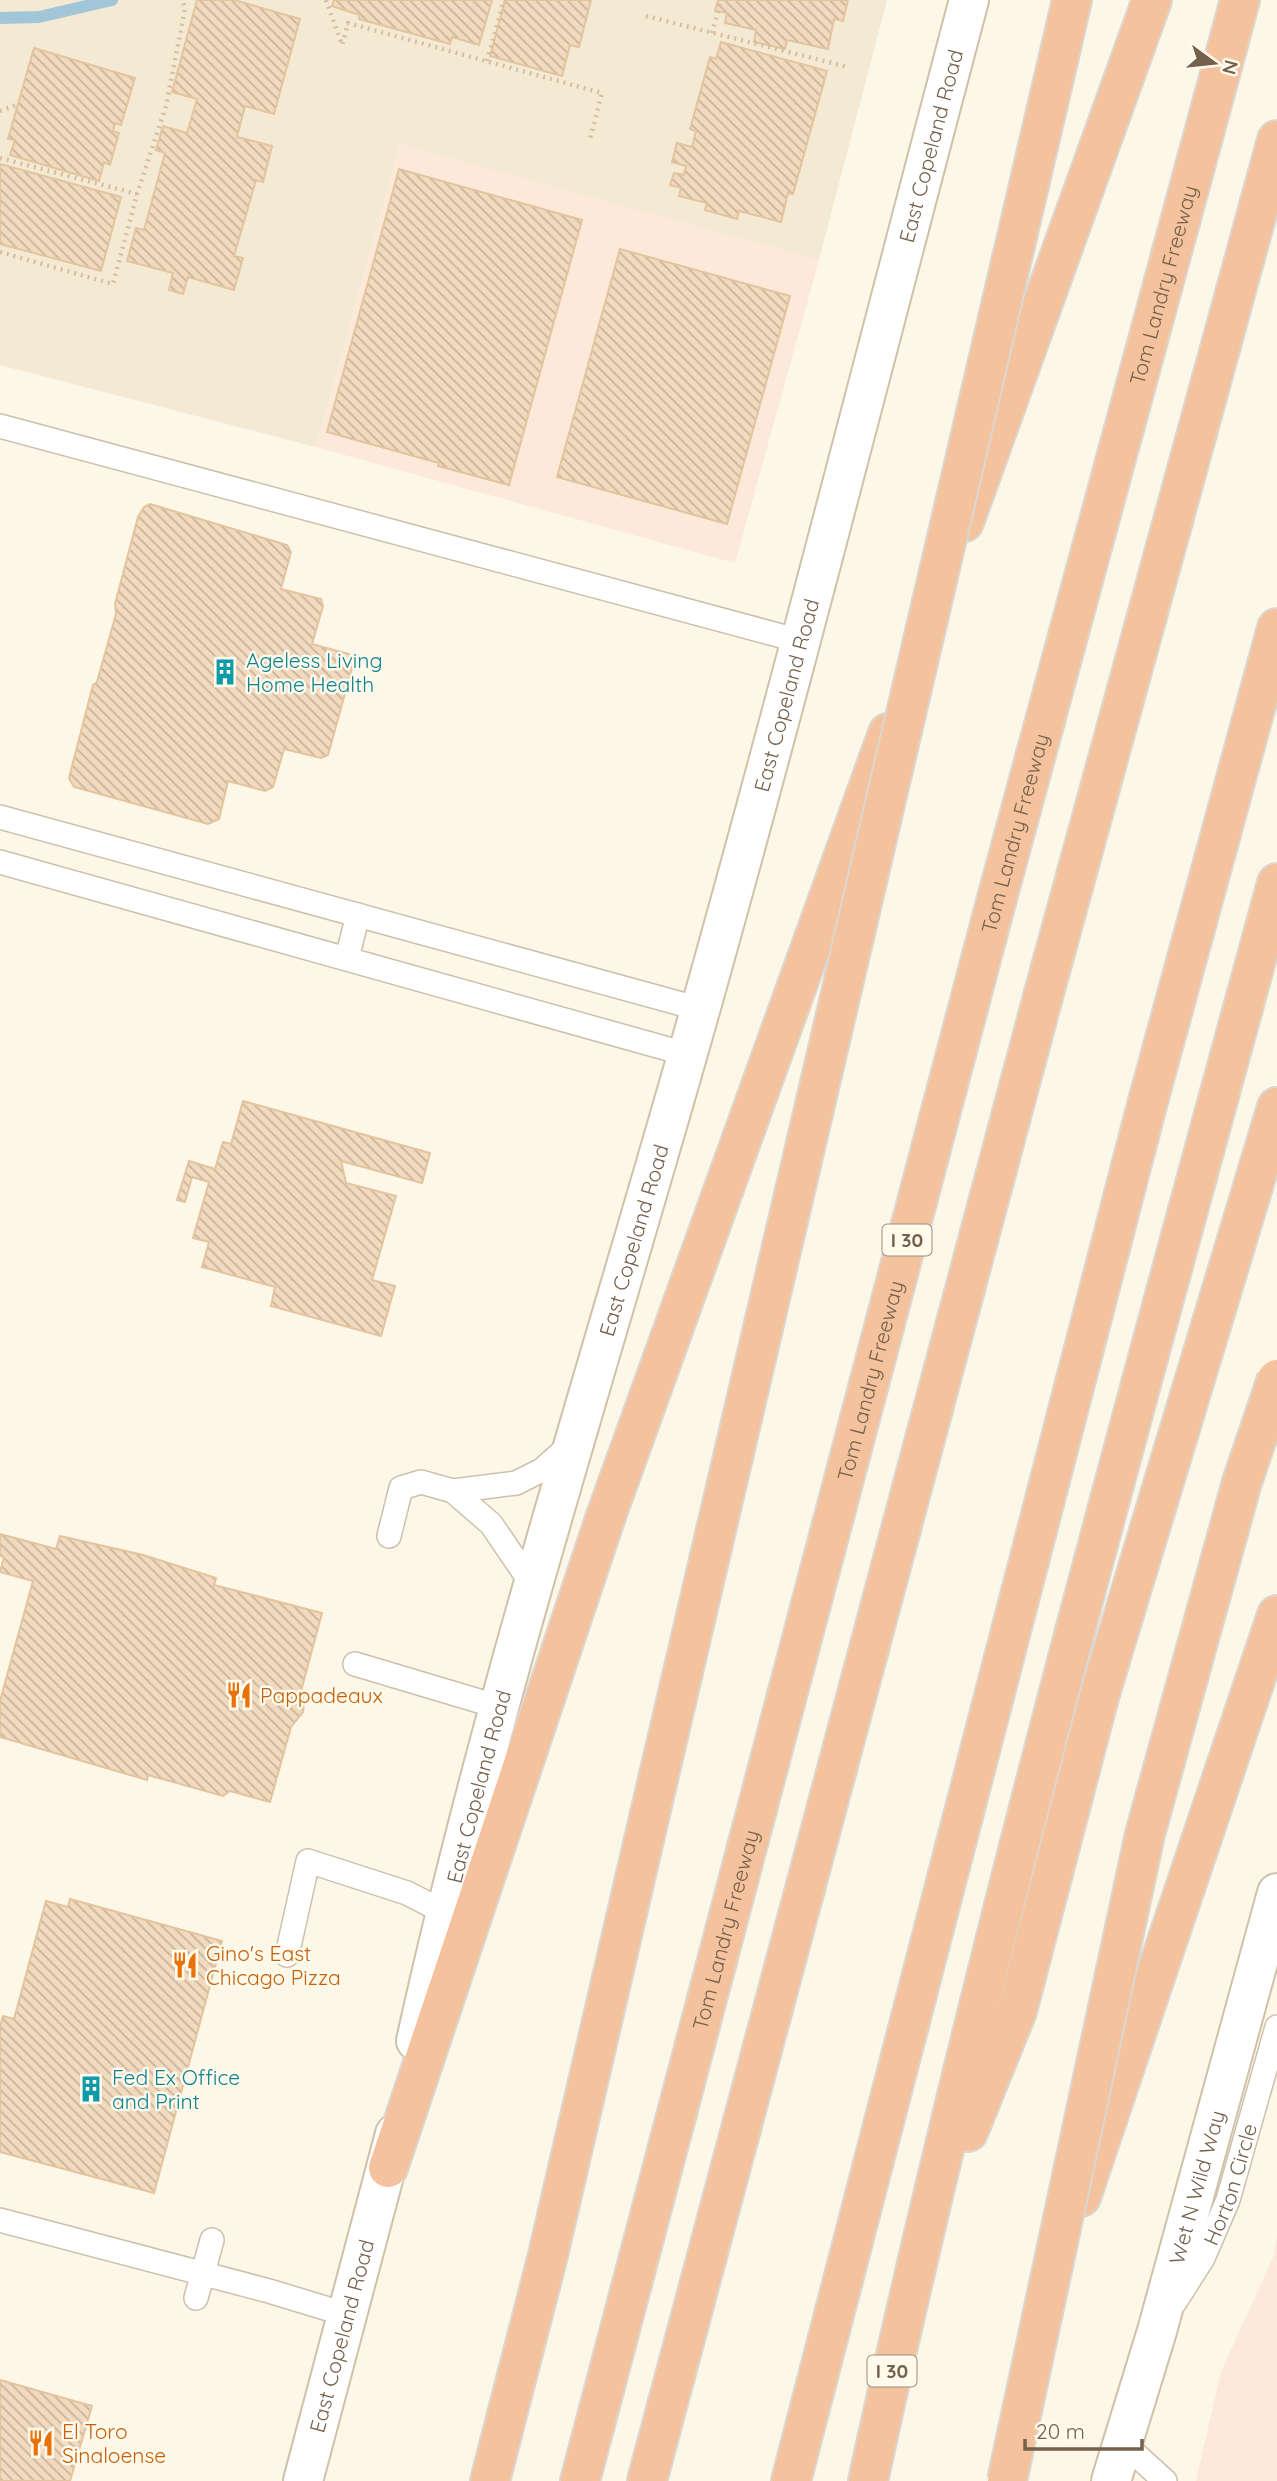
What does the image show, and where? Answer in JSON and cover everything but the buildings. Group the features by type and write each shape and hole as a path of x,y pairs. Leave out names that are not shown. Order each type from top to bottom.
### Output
{"highway":[{"path":"491,2481 548,2255 1072,0"},
{"path":"388,2168 606,1516 1152,0"},
{"name":"Tom Landry Freeway","path":"580,2481 996,902 1240,0"},
{"path":"647,2481 1037,1020 1277,140"},
{"path":"791,2481 1147,1105 1277,628"},
{"name":"I 30","path":"868,2481 916,2260 1060,1682 1277,883"},
{"path":"916,2260 1017,2011 1099,1697 1277,1107"},
{"path":"1007,2481 1145,1834 1242,1482 1277,1379"},
{"path":"987,2481 1277,1615"}],"main road":[{"name":"East Copeland Road","path":"303,2481 388,2168 444,1912 499,1707 700,1009 969,0"},
{"name":"Wet N Wild Way","path":"1111,2481 1157,2331 1277,1893"}],"lane":[{"path":"0,426 800,641"},
{"path":"0,817 700,1009"},
{"path":"0,862 686,1054"},
{"path":"347,958 358,915"},
{"path":"389,1536 401,1488 421,1482 453,1491 516,1483 542,1470 576,1440"},
{"path":"453,1491 491,1524 534,1587"},
{"path":"355,1664 499,1707"},
{"path":"287,1955 308,1861 407,1893 444,1912"},
{"name":"Horton Circle","path":"1157,2331 1203,2258 1228,2200 1277,2027"},
{"path":"0,2220 348,2315"},
{"path":"196,2298 212,2240"},
{"path":"1123,2443 1165,2481"}],"path":[{"path":"0,252 113,284 137,194 166,106 185,9 183,0"},
{"path":"326,0 342,45 348,23 601,93 590,139"},
{"path":"487,61 504,0"},
{"path":"712,33 721,0"},
{"path":"646,16 848,67"},
{"path":"0,111 16,105"},
{"path":"0,158 137,194"}],"shaded area":[{"path":"0,0 887,0 819,260 400,145 316,447 0,365"},
{"path":"400,144 819,260 735,563 316,447"},
{"path":"1277,2237 1277,2481 1196,2481 1221,2372 1273,2258"}],"waterway":[{"path":"0,18 39,17 112,0"}],"place":[{"name":"Ageless Living Home Health","path":"225,672"},
{"name":"Pappadeaux","path":"239,1695"},
{"name":"Gino's East Chicago Pizza","path":"185,1965"},
{"name":"Fed Ex Office and Print","path":"91,2089"},
{"name":"El Toro Sinaloense","path":"41,2443"}]}
